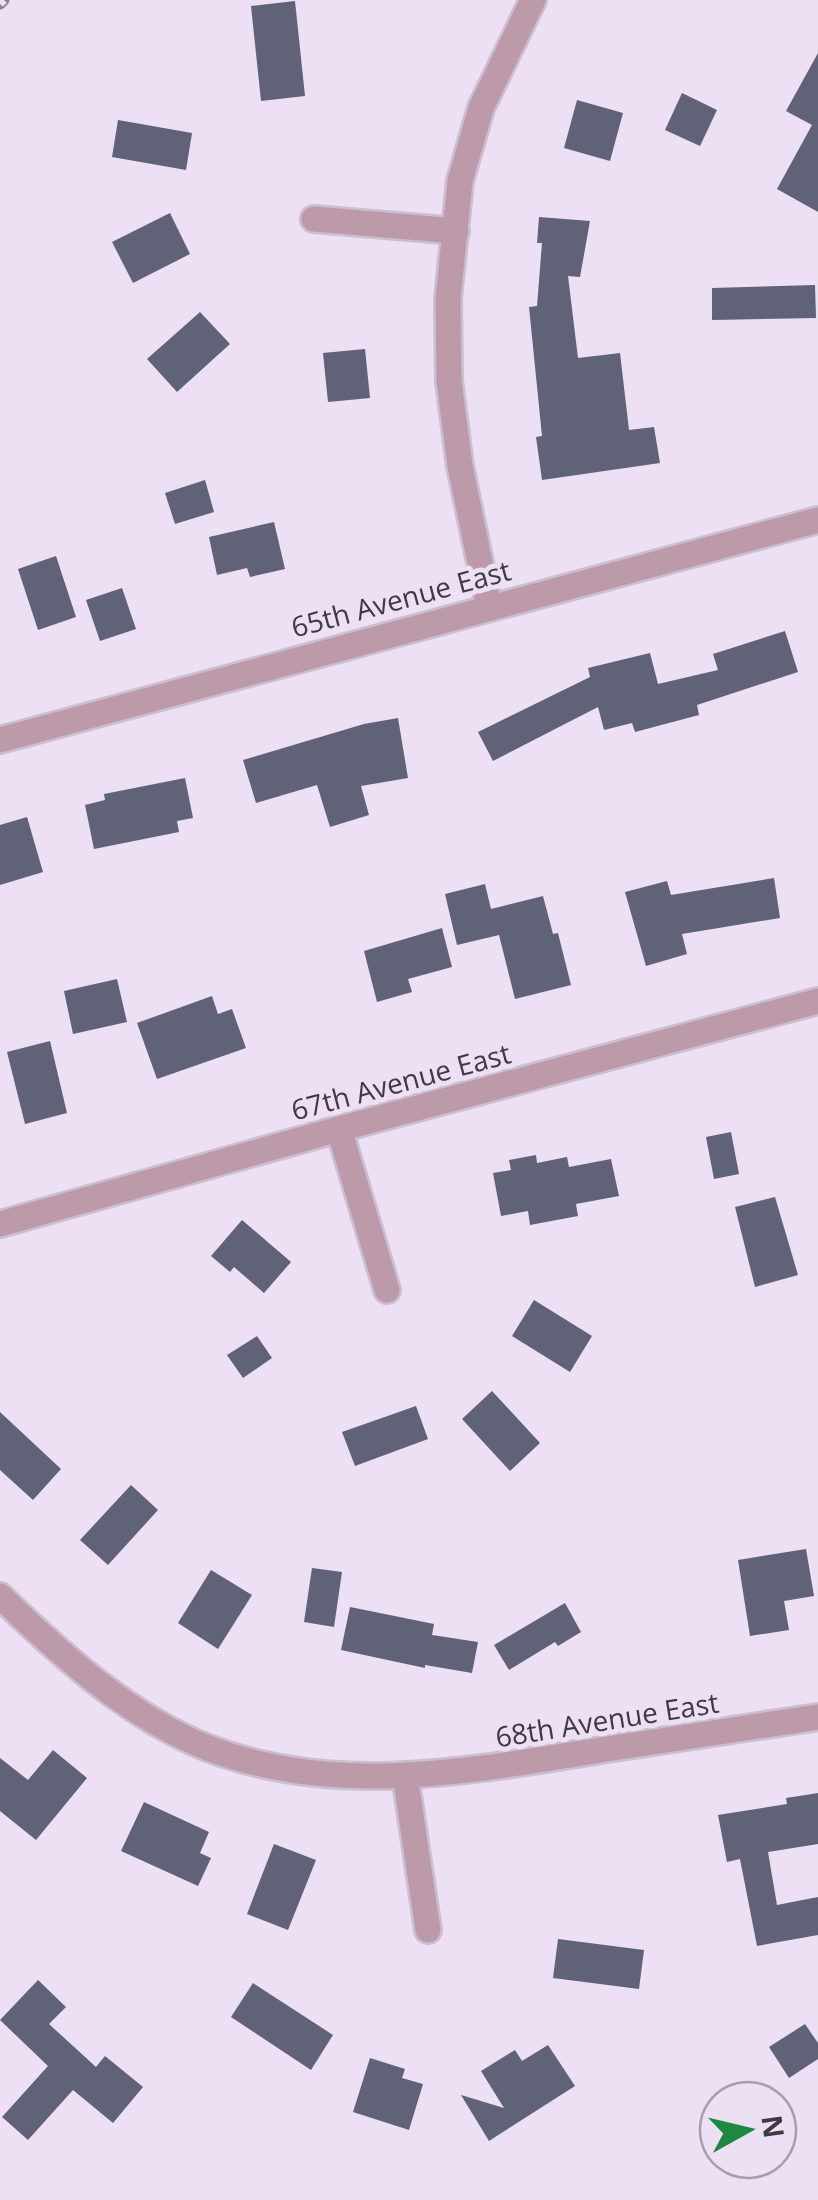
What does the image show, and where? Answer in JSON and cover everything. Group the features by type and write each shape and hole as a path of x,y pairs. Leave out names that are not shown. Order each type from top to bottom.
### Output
{"street":[{"path":"489,606 460,466 449,381 448,299 460,181 481,108 533,0"},
{"path":"314,219 456,231"},
{"name":"65th Avenue East","path":"0,740 818,520"},
{"name":"67th Avenue East","path":"0,1224 818,1002"},
{"path":"339,1129 388,1290"},
{"name":"68th Avenue East","path":"0,1596 46,1640 125,1701 174,1732 210,1748 309,1773 466,1772 818,1717"},
{"path":"405,1775 428,1930"}],"building":[{"path":"295,1 305,96 261,101 251,6"},
{"path":"818,53 818,212 777,189 812,125 786,111"},
{"path":"682,93 717,110 700,146 665,130"},
{"path":"577,100 623,113 610,161 564,148"},
{"path":"118,120 192,133 186,170 112,157"},
{"path":"170,213 190,254 133,283 112,242"},
{"path":"539,217 590,221 580,277 568,276 578,358 620,353 629,430 654,427 660,463 542,480 536,437 542,436 529,307 537,306 542,243 537,243"},
{"path":"815,285 816,318 712,320 712,288"},
{"path":"200,312 230,344 177,392 147,359"},
{"path":"365,349 370,398 328,402 323,353"},
{"path":"205,480 214,512 175,524 165,493"},
{"path":"274,522 285,569 250,577 247,568 217,575 209,537"},
{"path":"56,556 76,617 38,630 18,569"},
{"path":"122,588 136,629 100,641 86,600"},
{"path":"785,631 798,672 697,705 699,715 635,732 632,723 604,730 598,707 493,761 478,732 590,677 588,668 650,653 658,684 718,670 713,654"},
{"path":"398,718 408,778 361,786 369,815 330,827 317,785 256,803 243,760 364,724"},
{"path":"185,778 193,818 177,821 179,832 94,849 85,805 105,800 104,794"},
{"path":"27,817 43,872 0,885 0,825"},
{"path":"774,878 780,918 682,934 687,954 646,966 625,892 667,881 671,895"},
{"path":"485,884 491,909 543,896 553,934 558,933 571,985 515,999 499,935 457,945 445,894"},
{"path":"442,928 452,967 408,979 412,992 377,1002 364,951"},
{"path":"117,979 127,1022 73,1034 64,991"},
{"path":"212,996 218,1014 232,1009 246,1048 157,1079 137,1023"},
{"path":"50,1041 67,1113 25,1124 7,1052"},
{"path":"731,1132 739,1174 714,1179 706,1137"},
{"path":"536,1155 537,1163 567,1157 569,1167 611,1159 619,1196 576,1204 578,1216 530,1225 528,1211 501,1216 493,1173 511,1170 509,1160"},
{"path":"775,1197 798,1275 755,1287 735,1207"},
{"path":"242,1220 291,1262 264,1293 234,1267 230,1272 211,1256"},
{"path":"534,1300 592,1336 570,1372 512,1336"},
{"path":"257,1336 272,1358 243,1378 227,1355"},
{"path":"492,1391 540,1443 510,1471 462,1419"},
{"path":"416,1406 428,1439 355,1466 342,1432"},
{"path":"0,1412 61,1469 33,1500 0,1470"},
{"path":"131,1485 158,1510 108,1565 80,1540"},
{"path":"806,1549 814,1596 784,1601 789,1630 750,1636 738,1560"},
{"path":"312,1568 342,1572 334,1627 304,1622"},
{"path":"211,1570 252,1595 218,1649 178,1623"},
{"path":"565,1603 581,1632 558,1646 555,1642 509,1670 494,1645"},
{"path":"350,1607 434,1624 432,1635 478,1642 472,1673 425,1668 341,1650"},
{"path":"53,1750 87,1778 36,1840 0,1811 0,1758 28,1780"},
{"path":"818,1793 818,1844 768,1852 777,1905 818,1897 818,1935 757,1946 740,1859 727,1862 718,1815 787,1804 786,1798"},
{"path":"144,1802 209,1832 200,1853 211,1858 198,1886 121,1851"},
{"path":"274,1844 316,1860 288,1930 247,1914"},
{"path":"558,1939 644,1950 639,1989 553,1978"},
{"path":"38,1980 66,2007 49,2024 96,2067 105,2056 143,2087 113,2123 73,2090 28,2140 2,2117 48,2066 0,2020"},
{"path":"253,1983 333,2035 311,2070 231,2017"},
{"path":"805,2024 818,2043 818,2059 789,2078 769,2047"},
{"path":"548,2045 575,2086 489,2141 461,2095 504,2108 481,2071 515,2050 522,2061"},
{"path":"370,2058 405,2069 402,2078 423,2084 409,2130 353,2112"}],"railway":[{"path":"0,4 4,0"}]}
